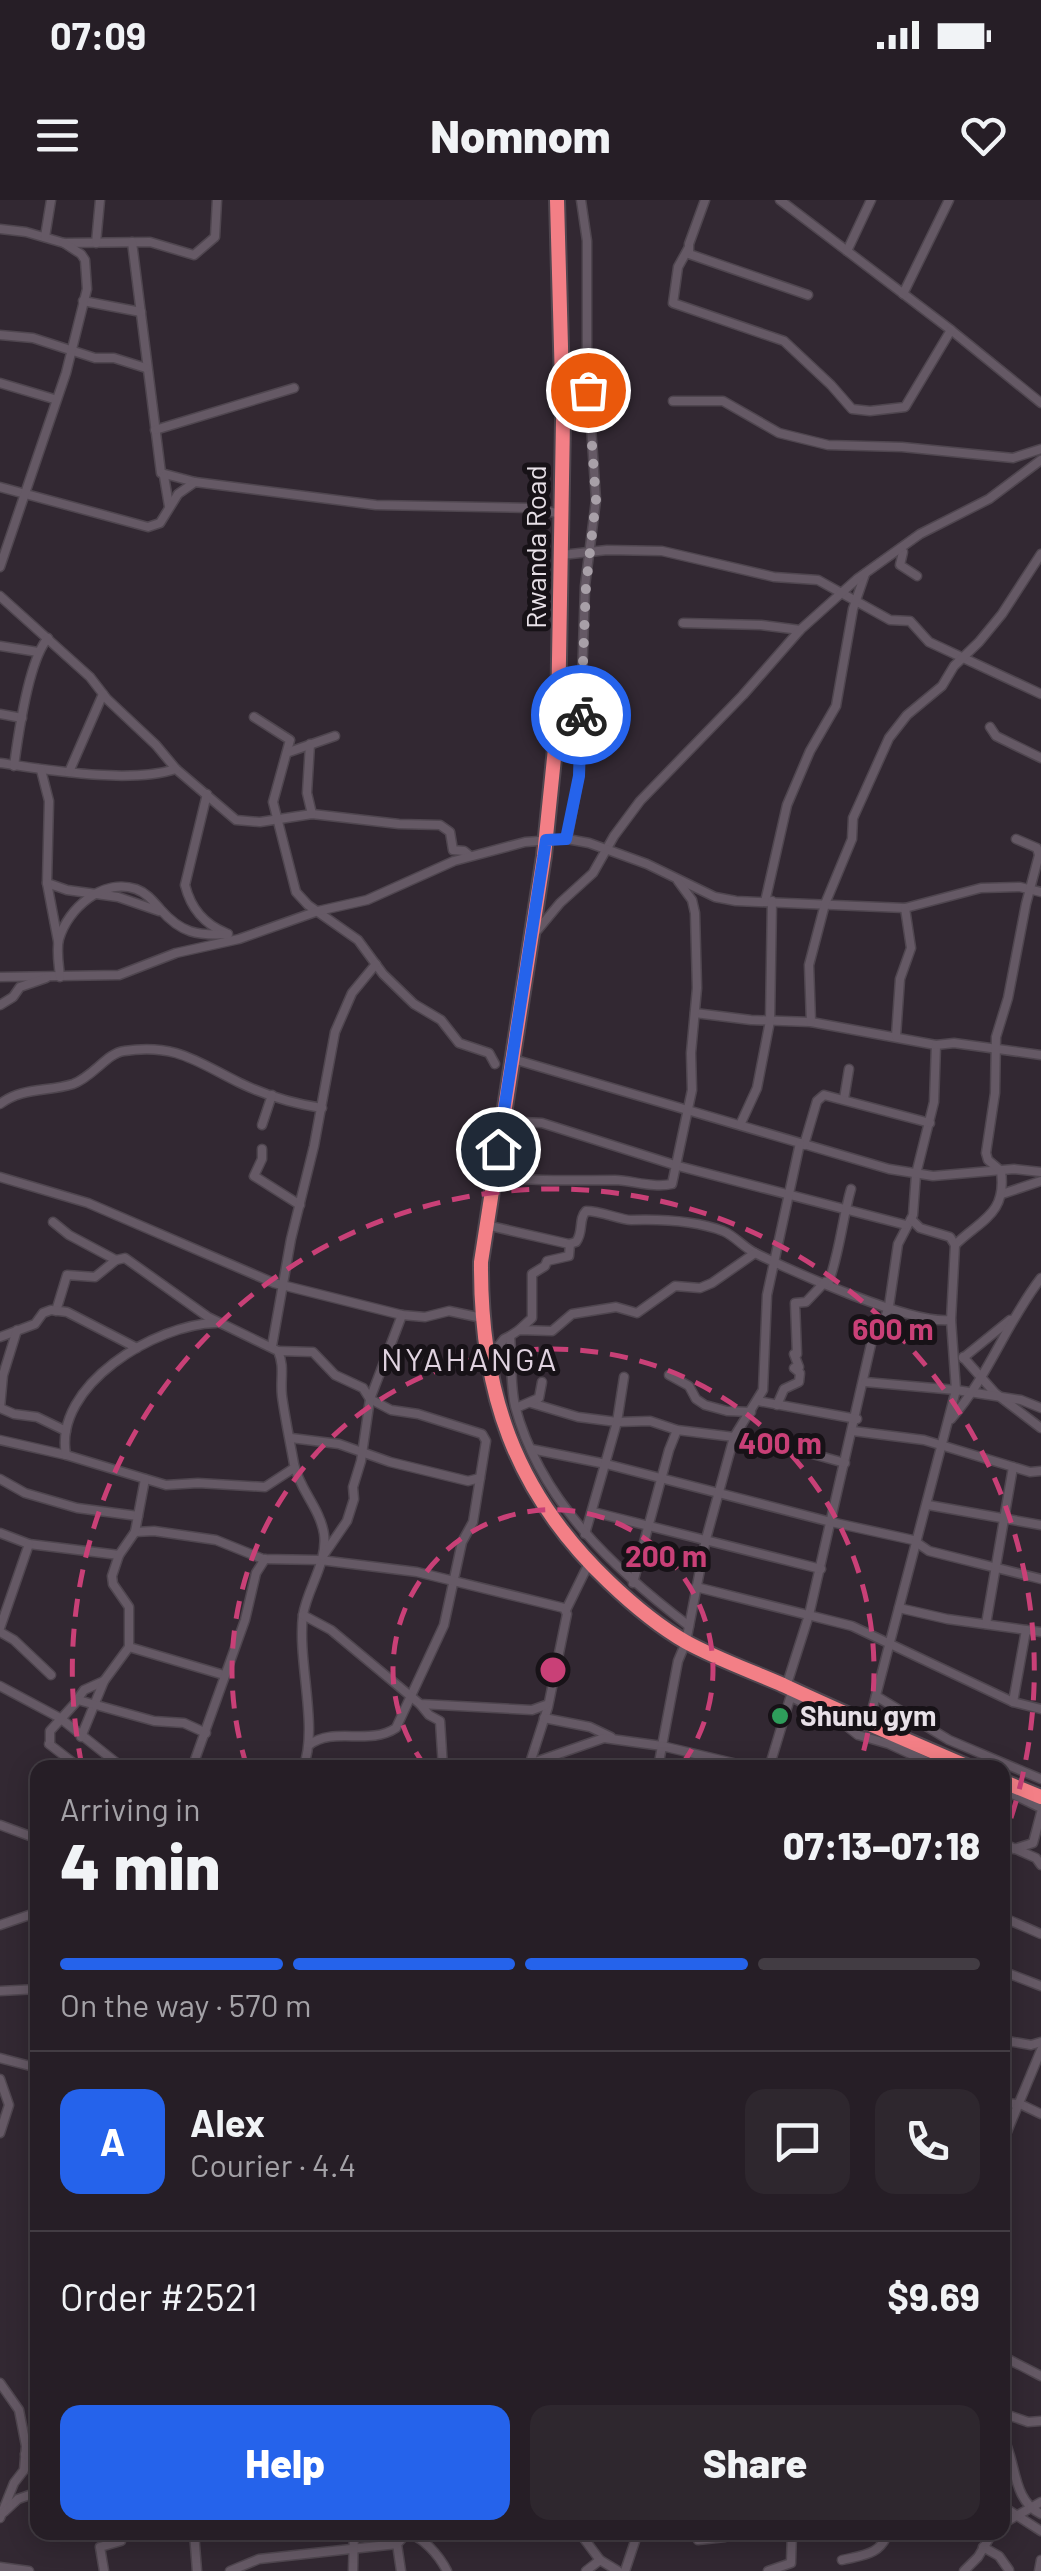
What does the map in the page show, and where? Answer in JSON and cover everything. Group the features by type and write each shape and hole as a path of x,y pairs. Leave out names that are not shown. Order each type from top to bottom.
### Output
{"highway":[{"name":"Rwanda Road","path":"557,200 562,420 558,719 546,840 481,1262 487,1361 504,1427 524,1476 564,1534 628,1600 790,1691 929,1760"},
{"path":"1010,1784 1041,1797"}],"street":[{"path":"46,237 50,200"},
{"path":"96,243 100,200"},
{"path":"64,243 150,242 191,255 215,237 217,200"},
{"path":"566,839 581,752 586,586 596,500 587,367 587,241 581,200"},
{"path":"705,200 678,268 672,303 784,341 852,409 905,408 951,330"},
{"path":"780,200 1041,403"},
{"path":"847,250 870,200"},
{"path":"903,294 949,200"},
{"path":"0,230 46,237 81,254"},
{"path":"132,242 146,368 169,508"},
{"path":"0,567 66,373 88,274 81,254 82,243"},
{"path":"688,249 692,256 808,295"},
{"path":"83,301 141,312"},
{"path":"0,335 32,338 146,368"},
{"path":"0,383 54,399"},
{"path":"155,430 294,388"},
{"path":"673,401 723,401 779,433 828,445 902,447 1013,458 1041,449"},
{"path":"562,420 592,422"},
{"path":"532,936 593,873 612,840 663,775 800,630 840,593 920,534 989,499 1041,460"},
{"path":"164,476 376,506 531,508 562,514"},
{"path":"0,488 148,527 160,523 184,488 195,482"},
{"path":"905,548 900,565 917,576"},
{"path":"562,555 662,551 774,577 818,580 890,620 910,622 929,642 1041,694"},
{"path":"811,1022 809,965 826,904 852,839 853,818 889,738 908,715 942,686 1002,614 1041,554"},
{"path":"740,1125 757,1088 770,1022 768,902 787,805 810,750 836,706 856,601 866,573"},
{"path":"0,596 90,677 176,769 240,822 312,814 440,825 450,832 453,850 470,856"},
{"path":"682,623 800,630"},
{"path":"14,766 38,652 48,638"},
{"path":"0,646 38,652"},
{"path":"69,772 103,694"},
{"path":"0,714 22,718"},
{"path":"254,717 289,736 289,752 274,798 296,892 358,940 414,1004 447,1026 459,1043 486,1051 495,1064"},
{"path":"990,727 996,736 1041,758"},
{"path":"289,752 336,736"},
{"path":"310,744 307,792 312,814"},
{"path":"0,763 69,772 155,774 176,769"},
{"path":"42,770 49,801 47,882 60,977"},
{"path":"207,794 186,891 204,922 239,939"},
{"path":"0,977 119,974 181,952 239,939 318,911 366,900 470,856 546,840 566,839 632,858 715,898 905,908 981,888 1041,892"},
{"path":"954,1245 986,1222 1002,1194 1001,1171 986,1154 995,1094 996,1049 1039,850 1016,839"},
{"path":"612,840 632,858"},
{"path":"494,1176 519,1181 560,1178 586,1183 615,1180 672,1184 692,1090 696,1013 695,913 692,900 674,877"},
{"path":"47,882 67,890 98,893 134,888 148,895 176,926 190,933 228,934"},
{"path":"58,941 77,906 98,893"},
{"path":"537,902 560,904"},
{"path":"896,1036 900,979 911,948 905,908"},
{"path":"306,1760 309,1745 303,1615 324,1541 320,1518 294,1468 282,1397 284,1365 275,1348 283,1285 339,1020 352,993 376,964"},
{"path":"0,1005 20,987 47,978"},
{"path":"696,1013 770,1022 811,1022 874,1036 1041,1056"},
{"path":"772,1760 854,1432 872,1340 883,1324 892,1264 908,1222 930,1123 936,1045"},
{"path":"0,1104 22,1092 78,1082 117,1053 162,1049 194,1057 242,1084 322,1108"},
{"path":"512,1059 862,1163 933,1176 1041,1172"},
{"path":"844,1099 848,1069"},
{"path":"262,1125 272,1095"},
{"path":"659,1760 678,1660 734,1437 763,1390 763,1322 773,1260 788,1194 818,1098 824,1095 844,1099 930,1123"},
{"path":"503,1121 542,1122 678,1166 908,1222 950,1237 954,1245 951,1320 959,1361 956,1390 876,1696 863,1726"},
{"path":"262,1150 254,1176 300,1205"},
{"path":"0,1177 88,1203 283,1285 402,1315 425,1317 448,1311 482,1318"},
{"path":"1002,1194 1041,1181"},
{"path":"777,1405 784,1388 798,1382 800,1373 794,1368 799,1367 794,1354 795,1302 806,1302 826,1283 840,1248 844,1208 852,1189"},
{"path":"486,1225 570,1244 578,1240 582,1216 590,1210 624,1220 654,1218 716,1229 755,1253 826,1283 923,1318 951,1320"},
{"path":"52,1222 116,1260"},
{"path":"487,1361 501,1342 532,1319 532,1274 546,1266 547,1261 569,1256 570,1244"},
{"path":"519,1330 552,1330 572,1314 616,1308 637,1313 675,1286 700,1288 712,1283 755,1253"},
{"path":"56,1310 67,1275 95,1277 116,1260 125,1258 180,1300 220,1323 275,1348 315,1353 335,1375 363,1388 370,1399 391,1410 422,1415 482,1434 486,1441 473,1522 462,1542 444,1624 396,1728 368,1738 322,1737 309,1745"},
{"path":"948,1422 983,1379 1013,1318 1041,1278"},
{"path":"0,1337 37,1323 46,1311 56,1310 68,1312 137,1348"},
{"path":"320,1560 345,1525 354,1499 353,1485 370,1399 402,1315"},
{"path":"959,1361 1013,1318"},
{"path":"66,1455 66,1430 79,1397 137,1348 170,1332 220,1323"},
{"path":"17,1330 3,1375 0,1408 37,1417 66,1430"},
{"path":"510,1336 516,1408 531,1449 559,1500 585,1534 687,1634"},
{"path":"959,1361 1041,1428"},
{"path":"668,1375 689,1386 696,1399 705,1404 726,1412 751,1412"},
{"path":"585,1534 617,1422 624,1377"},
{"path":"516,1408 541,1394 542,1382"},
{"path":"865,1382 956,1390 1026,1401 1041,1408"},
{"path":"758,1401 856,1419"},
{"path":"531,1403 570,1415 617,1422 650,1420 677,1430 734,1437"},
{"path":"633,1583 677,1430"},
{"path":"854,1432 924,1440 1034,1473 1041,1471"},
{"path":"291,1438 312,1438 416,1469 468,1480 480,1478"},
{"path":"0,1440 166,1485 265,1487 294,1468"},
{"path":"531,1449 913,1540 928,1551 1041,1579"},
{"path":"802,1451 845,1464"},
{"path":"986,1624 1013,1467"},
{"path":"81,1737 104,1681 129,1647 129,1607 113,1584 119,1555 134,1532 145,1479"},
{"path":"0,1480 25,1493 78,1508 138,1516"},
{"path":"928,1505 1041,1525"},
{"path":"592,1512 820,1568"},
{"path":"134,1532 154,1531 222,1541 265,1560 320,1560 417,1572 566,1610"},
{"path":"0,1533 29,1544 119,1555"},
{"path":"29,1544 0,1630 51,1675"},
{"path":"195,1760 246,1615 256,1573 265,1560"},
{"path":"531,1760 544,1718 566,1610 589,1563"},
{"path":"696,1588 852,1626 1014,1702 1041,1709"},
{"path":"900,1608 1041,1632"},
{"path":"303,1615 331,1630 411,1695 428,1715 440,1721 443,1760"},
{"path":"1014,1702 1026,1630"},
{"path":"129,1647 224,1675"},
{"path":"70,1760 48,1743 50,1731 84,1690 104,1681"},
{"path":"0,1686 60,1718 112,1760"},
{"path":"876,1696 949,1740 995,1760"},
{"path":"77,1700 154,1721 184,1723 206,1733"},
{"path":"420,1704 532,1710 546,1705"},
{"path":"544,1718 721,1760"},
{"path":"538,1760 612,1737"},
{"path":"1010,1767 1041,1780"},
{"path":"1010,1794 1041,1810 1033,1843 1014,1849"},
{"path":"0,1825 30,1836"},
{"path":"1010,1847 1036,1858 1041,1865"},
{"path":"0,1925 30,1915"},
{"path":"1010,1921 1041,1934"},
{"path":"1010,1974 1041,1986"},
{"path":"0,1991 30,1989"},
{"path":"1010,2041 1041,2042"},
{"path":"1010,2122 1041,2050"},
{"path":"0,2058 30,2066"},
{"path":"0,2080 9,2105 0,2132"},
{"path":"1010,2104 1020,2104 1041,2114"},
{"path":"1010,2360 1041,2376"},
{"path":"0,2383 20,2413 26,2454 24,2470 0,2517"},
{"path":"1010,2416 1028,2422 1041,2421"},
{"path":"26,2454 30,2447"},
{"path":"1010,2461 1018,2486 1041,2514"},
{"path":"0,2517 18,2499 30,2495"},
{"path":"1010,2520 1041,2502"},
{"path":"1010,2510 1041,2530"},
{"path":"104,2571 100,2547 121,2540"},
{"path":"195,2540 198,2571"},
{"path":"352,2571 353,2540"},
{"path":"230,2571 259,2559 397,2544 400,2540"},
{"path":"420,2540 446,2571"},
{"path":"585,2540 600,2560 621,2571 635,2540"},
{"path":"768,2571 791,2563 792,2540"},
{"path":"842,2560 876,2552 886,2540"},
{"path":"964,2571 987,2540"},
{"path":"397,2544 400,2571"},
{"path":"982,2548 999,2556 1011,2571"},
{"path":"586,2571 600,2560"},
{"path":"1039,2571 1041,2560"},
{"path":"0,2567 29,2571"},
{"path":"999,2571 1011,2571"}],"way so far":[{"path":"581,715 586,586 596,500 588,390"}],"place":[{"name":"Shunu gym","path":"780,1716"}],"district":[{"name":"NYAHANGA","path":"470,1360"}],"route":[{"path":"498,1149 546,840 566,839 579,776 581,715"}]}
